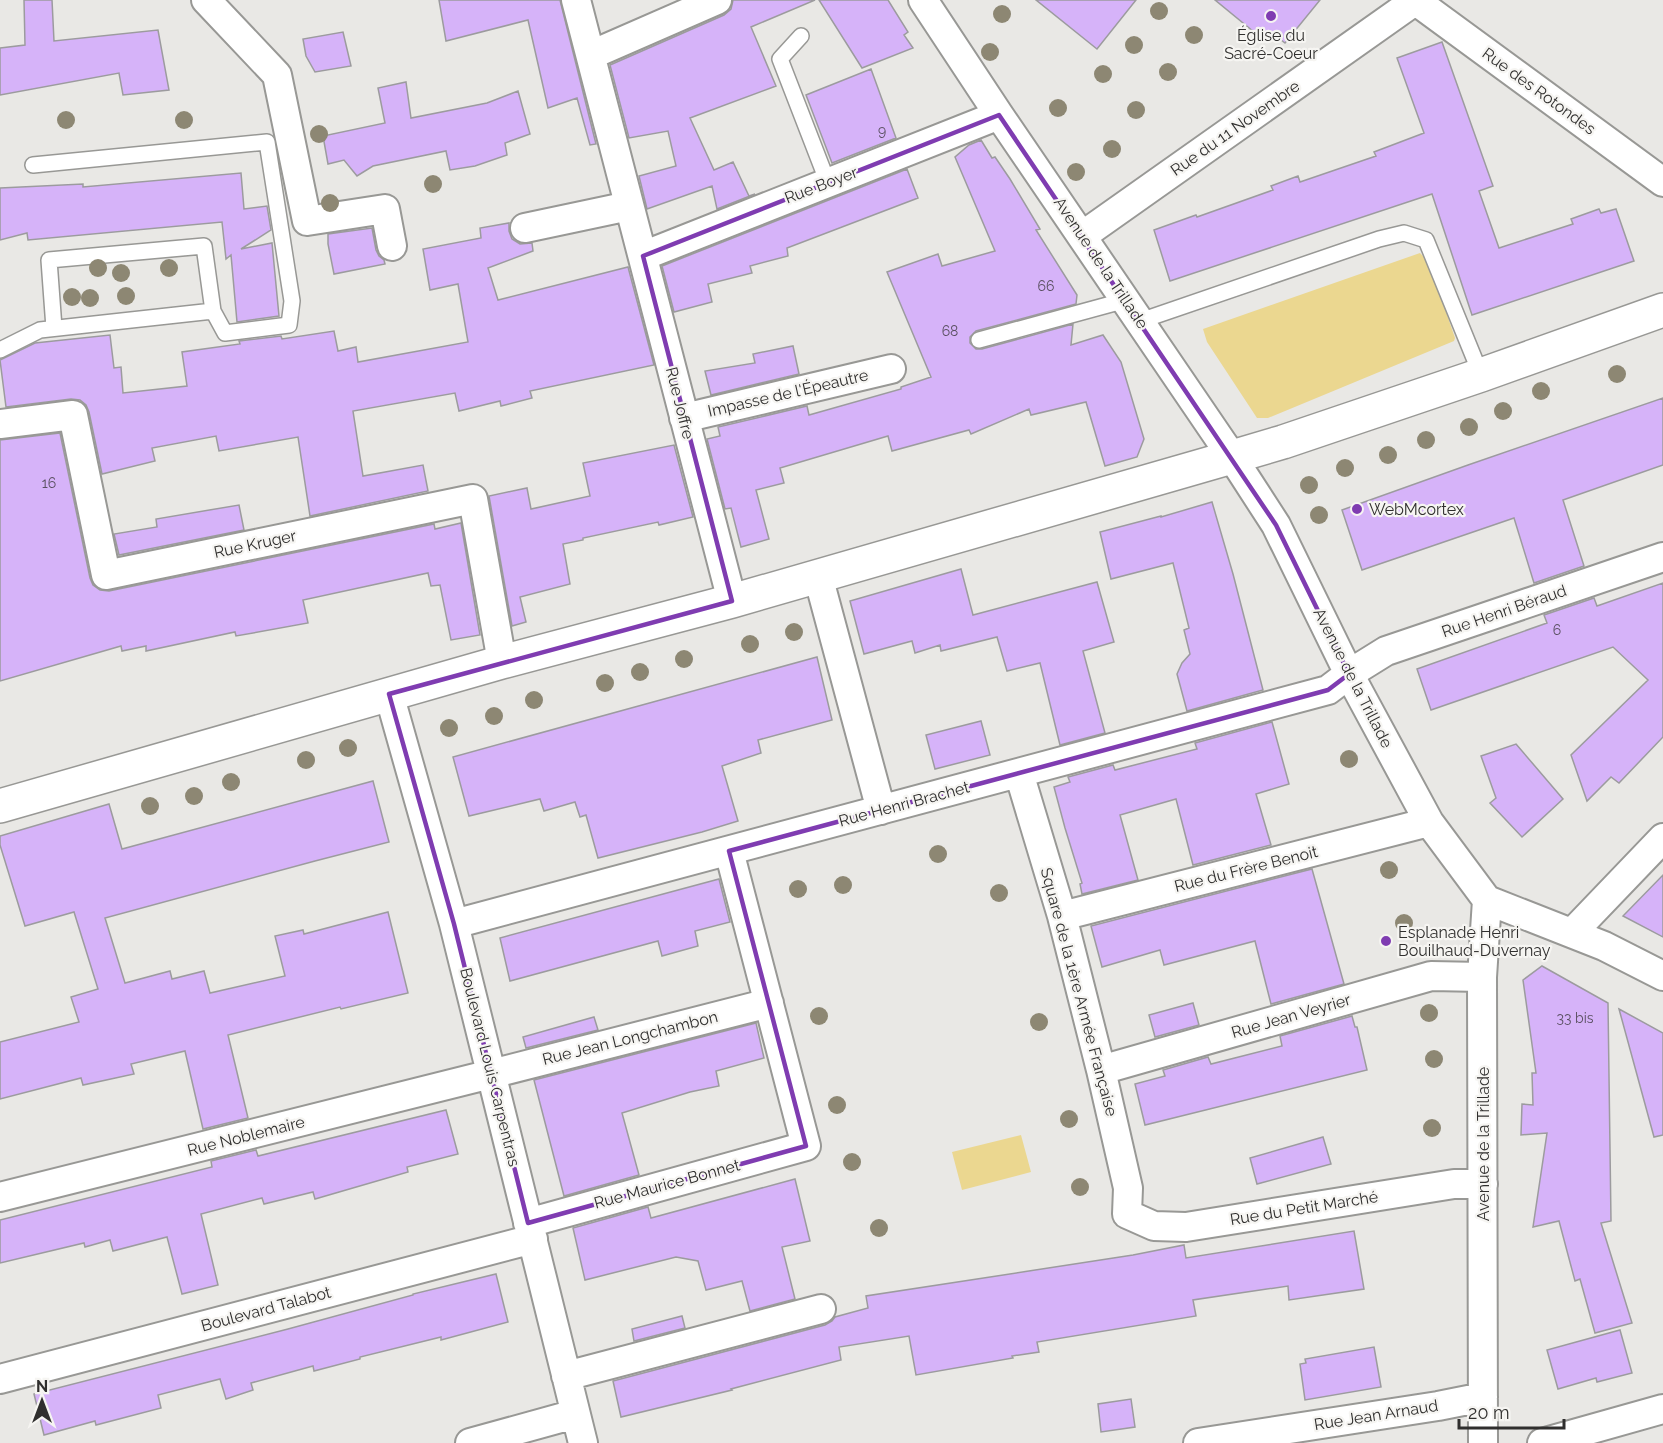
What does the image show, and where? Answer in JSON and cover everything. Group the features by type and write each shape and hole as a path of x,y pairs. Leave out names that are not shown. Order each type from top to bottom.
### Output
{"street":[{"path":"206,0 277,75 307,222 385,209 392,246"},
{"name":"Rue Joffre","path":"576,0 732,601"},
{"path":"591,55 717,0"},
{"name":"Avenue de la Trillade","path":"923,0 1276,525 1349,674 1429,822 1487,900 1482,977 1483,1443"},
{"name":"Rue des Rotondes","path":"1416,0 1663,182"},
{"name":"Rue du 11 Novembre","path":"1082,236 1416,0"},
{"name":"Rue Boyer","path":"643,256 999,115"},
{"path":"525,228 629,206"},
{"path":"0,806 502,662 732,601 1283,442 1663,310"},
{"name":"Impasse de l'Épeautre","path":"684,418 891,369"},
{"name":"Rue Kruger","path":"0,424 73,415 106,575 473,499 502,662"},
{"name":"Rue Henri Béraud","path":"1349,674 1386,651 1663,557"},
{"path":"818,576 881,810"},
{"name":"Rue Henri Brachet","path":"454,924 1328,690 1349,674"},
{"name":"Boulevard Louis Carpentras","path":"389,694 454,924 583,1443"},
{"name":"Square de la 1ère Armée Française","path":"1019,773 1062,916 1101,1070 1128,1188 1127,1214"},
{"name":"Rue du Frère Benoit","path":"1062,916 1429,822"},
{"path":"1572,933 1663,838"},
{"path":"729,850 769,1003"},
{"path":"1487,900 1604,946 1663,976"},
{"name":"Rue Jean Veyrier","path":"1101,1070 1431,976 1482,977"},
{"name":"Rue Jean Longchambon","path":"491,1074 769,1003"},
{"name":"Rue Maurice Bonnet","path":"531,1231 806,1146 769,1003"},
{"name":"Rue Noblemaire","path":"0,1197 491,1074"},
{"name":"Rue du Petit Marché","path":"1127,1214 1154,1226 1186,1227 1454,1184 1483,1184"},
{"name":"Boulevard Talabot","path":"0,1379 531,1231"},
{"path":"566,1376 821,1309"},
{"name":"Rue Jean Arnaud","path":"1198,1443 1483,1397"},
{"path":"1542,1443 1663,1409"},
{"path":"470,1443 576,1414"}],"lane":[{"path":"801,36 780,59 828,183"},
{"path":"33,165 267,142 292,301 290,325 225,333 213,311 204,246 49,260 54,328"},
{"path":"979,340 1133,310 1379,238 1404,233 1426,240 1481,375"},
{"path":"0,350 40,330 213,311"}],"highlighted area":[{"path":"999,115 1276,525 1349,674 1328,690 729,851 806,1146 528,1223 454,924 389,694 732,601 643,256"}],"shaded area":[{"path":"1420,253 1429,262 1455,338 1454,341 1268,418 1257,418 1207,342 1203,329"},
{"path":"1021,1135 1031,1172 962,1190 952,1152"}],"building":[{"path":"24,0 52,0 54,41 158,30 169,90 123,95 119,73 0,95 0,48 25,45"},
{"path":"439,0 560,0 596,144 590,145 577,98 548,108 528,20 446,41"},
{"path":"733,0 815,0 751,27 776,86 690,118 714,170 733,162 749,196 755,194 717,209 712,186 647,209 639,176 676,166 668,131 629,138 610,65 724,15 731,9"},
{"path":"819,0 888,0 908,32 904,35 913,48 862,68"},
{"path":"1036,0 1136,0 1097,49"},
{"name":"Église du Sacré-Coeur","path":"1215,0 1320,0 1285,43 1272,33 1265,41"},
{"path":"343,32 351,66 315,72 306,56 303,39"},
{"path":"1442,42 1493,186 1479,191 1499,248 1573,224 1571,219 1599,209 1601,213 1616,209 1634,261 1472,315 1432,194 1170,281 1154,230 1273,190 1271,186 1298,176 1300,182 1376,156 1374,152 1424,133 1397,58"},
{"path":"871,69 896,138 832,163 806,95"},
{"path":"406,82 411,118 487,103 518,91 530,134 505,143 507,155 475,166 450,170 446,151 373,166 357,176 344,160 328,164 323,136 385,123 378,88"},
{"path":"981,140 992,158 995,157 1010,179 1040,229 1036,230 1077,295 1076,304 976,331 970,337 970,343 976,349 982,349 1073,324 1071,345 1103,335 1121,362 1144,439 1137,457 1105,466 1086,402 1031,415 1029,409 971,434 969,430 892,451 888,436 780,468 784,483 756,490 769,539 741,547 731,508 725,509 707,439 720,436 718,427 807,406 809,415 901,389 901,387 931,377 887,272 938,254 942,266 995,251 955,157 969,145"},
{"path":"907,169 918,198 787,248 788,256 750,266 752,273 708,284 712,302 674,312 662,266"},
{"path":"241,173 244,209 267,206 271,230 241,249 272,243 279,316 237,322 231,255 226,259 222,222 28,240 27,233 0,240 0,188 83,184 83,187"},
{"path":"509,223 512,239 520,244 532,243 533,251 488,268 498,300 628,267 654,365 530,391 532,398 501,406 500,401 459,411 455,393 353,411 363,476 423,465 428,491 310,516 298,437 219,451 216,436 152,448 155,461 102,474 89,412 80,400 71,399 6,407 0,360 35,343 110,335 114,368 121,367 123,393 187,386 182,352 240,344 239,341 281,336 282,339 334,331 338,351 356,347 358,362 468,342 458,284 430,290 423,249 481,238 480,228"},
{"path":"372,228 376,250 385,264 334,274 328,234"},
{"path":"793,346 799,374 711,395 705,371 755,363 753,354"},
{"path":"1663,398 1663,465 1563,500 1584,566 1534,583 1514,518 1362,570 1342,510"},
{"path":"60,433 90,578 93,585 100,590 109,591 434,524 435,529 461,523 480,635 451,640 440,585 431,586 428,573 303,600 308,623 236,636 235,632 146,651 146,646 122,651 121,646 0,681 0,440"},
{"path":"674,445 693,517 659,525 658,522 563,544 570,584 520,597 526,622 512,626 489,496 527,488 531,509 590,496 583,463"},
{"path":"1212,502 1263,690 1187,711 1177,674 1182,663 1190,654 1184,630 1189,628 1173,563 1111,579 1100,532"},
{"path":"239,505 244,530 119,555 114,534 157,527 156,519"},
{"path":"961,569 973,615 1097,582 1114,642 1083,651 1105,733 1060,745 1040,663 1007,671 997,637 941,651 940,645 915,653 912,641 864,654 850,601"},
{"path":"1663,583 1663,737 1619,783 1611,777 1587,801 1571,755 1648,680 1613,647 1431,710 1417,669 1547,623 1544,615 1594,598 1597,606"},
{"path":"817,657 832,720 758,740 761,753 722,766 738,821 598,858 586,815 580,817 575,802 544,811 540,799 469,816 453,757"},
{"path":"981,721 990,755 935,769 926,735"},
{"path":"1272,722 1289,784 1256,794 1271,845 1193,865 1176,799 1120,815 1138,880 1082,894 1080,884 1082,883 1054,787 1070,782 1068,777 1113,765 1115,770 1197,749 1195,743"},
{"path":"1516,744 1563,799 1522,837 1490,803 1496,798 1481,756"},
{"path":"373,781 389,842 105,918 125,983 170,971 172,979 204,971 210,993 285,976 275,936 303,930 304,934 388,912 408,993 341,1009 340,1007 228,1035 248,1118 203,1129 185,1051 131,1064 134,1074 83,1085 81,1078 0,1099 0,1042 79,1022 71,997 98,989 74,912 25,926 0,845 0,836 109,804 122,849"},
{"path":"1312,869 1344,984 1271,1004 1255,941 1164,965 1160,950 1102,967 1091,926"},
{"path":"1663,875 1663,937 1623,916"},
{"path":"719,879 730,922 695,931 698,946 662,956 658,941 510,981 500,938"},
{"path":"1542,966 1608,1003 1611,1221 1601,1223 1632,1323 1595,1333 1580,1279 1575,1281 1559,1221 1533,1227 1547,1133 1521,1135 1522,1104 1533,1105 1532,1073 1536,1073 1523,980"},
{"path":"1193,1003 1199,1025 1155,1037 1149,1015"},
{"path":"1619,1009 1663,1033 1663,1135 1654,1137"},
{"path":"1352,1016 1355,1027 1357,1027 1367,1070 1145,1125 1135,1084 1165,1076 1163,1070 1208,1057 1211,1064 1282,1046 1280,1036"},
{"path":"594,1017 598,1030 526,1048 523,1037"},
{"path":"756,1023 764,1058 716,1071 719,1086 690,1092 622,1113 639,1175 564,1196 534,1080"},
{"path":"446,1110 458,1154 407,1167 408,1172 315,1199 313,1192 264,1204 262,1198 201,1214 218,1285 182,1294 167,1237 113,1251 110,1240 85,1247 84,1243 0,1263 0,1220 212,1167 211,1161 256,1150 258,1156"},
{"path":"1323,1137 1331,1164 1257,1184 1250,1158"},
{"path":"795,1179 810,1241 782,1247 795,1299 750,1311 742,1281 706,1290 698,1261 676,1257 585,1280 573,1228 648,1207 651,1218"},
{"path":"1354,1231 1364,1289 1289,1300 1288,1286 1193,1300 1196,1316 1037,1342 1039,1352 916,1375 909,1336 839,1347 841,1360 621,1417 613,1381 825,1325 835,1317 868,1308 866,1296 1184,1245 1186,1258"},
{"path":"496,1274 508,1322 441,1340 441,1337 360,1357 360,1359 314,1371 313,1366 251,1383 253,1390 226,1399 220,1379 158,1395 161,1408 96,1425 95,1421 44,1435 34,1394"},
{"path":"682,1316 685,1328 634,1341 632,1329"},
{"path":"1620,1330 1632,1373 1597,1382 1596,1378 1558,1389 1547,1350"},
{"path":"1374,1347 1381,1387 1305,1400 1300,1364 1306,1363 1305,1359"},
{"path":"1131,1399 1135,1427 1101,1432 1098,1404"}],"place":[{"name":"Église du Sacré-Coeur","path":"1271,16"},
{"name":"WebMcortex","path":"1357,509"},
{"name":"Esplanade Henri Bouilhaud-Duvernay","path":"1386,941"}]}
